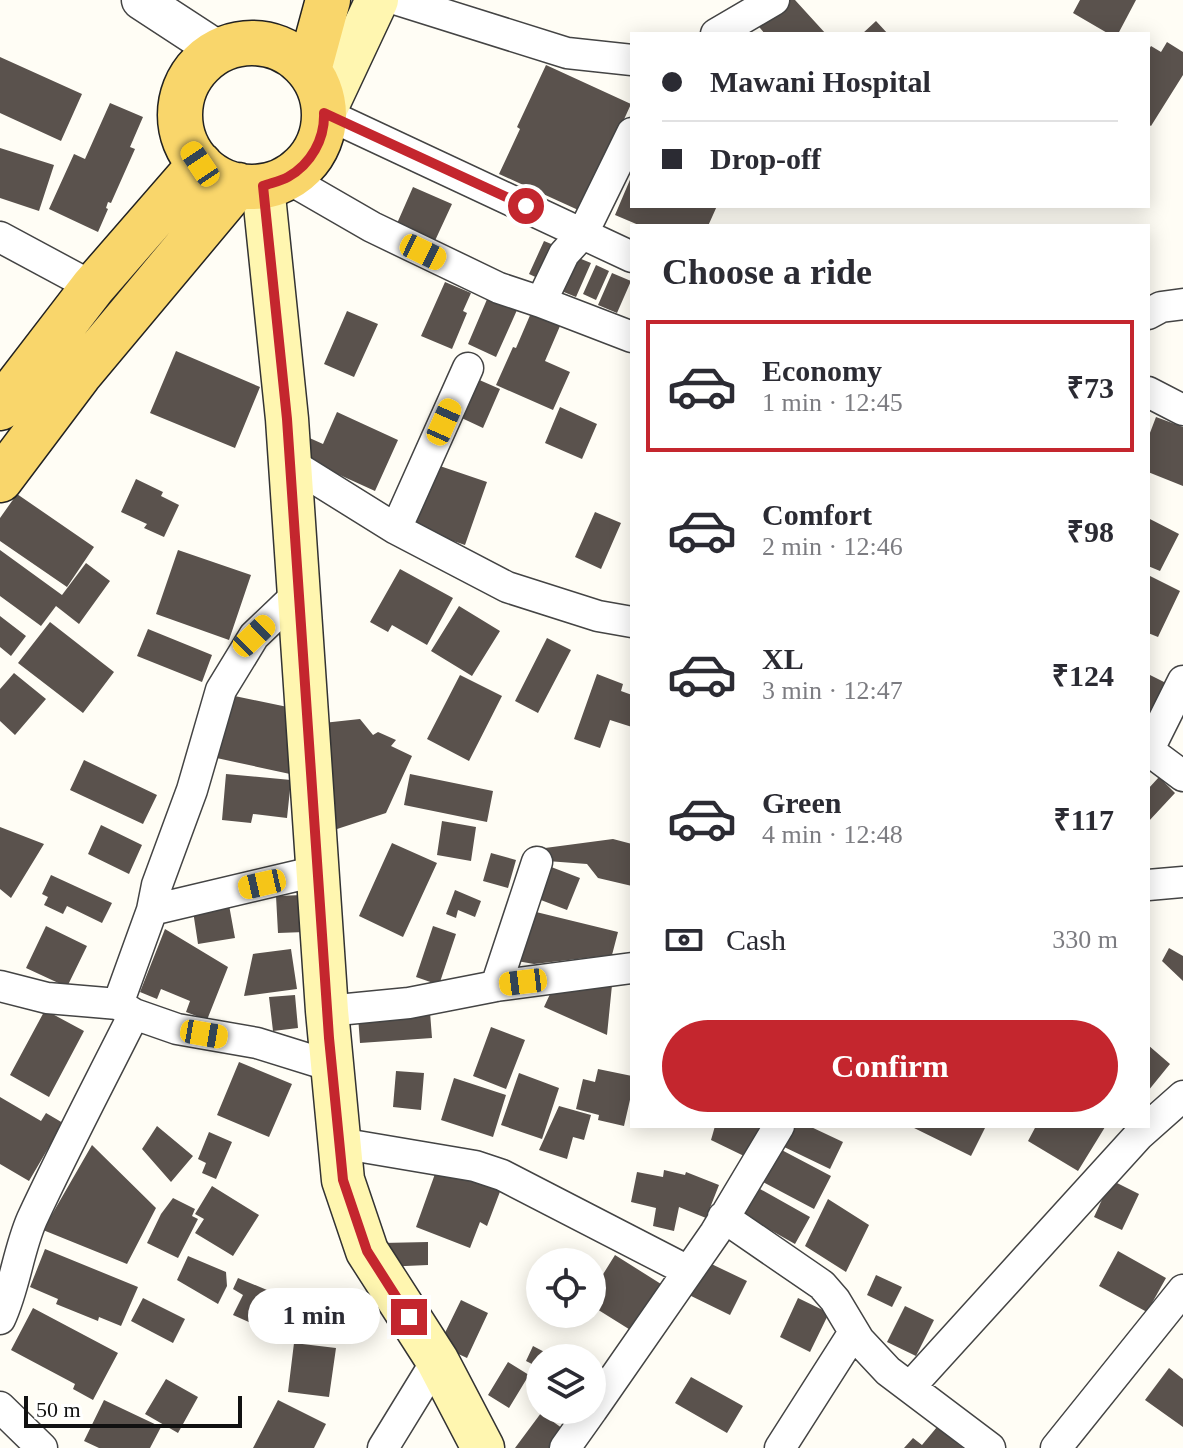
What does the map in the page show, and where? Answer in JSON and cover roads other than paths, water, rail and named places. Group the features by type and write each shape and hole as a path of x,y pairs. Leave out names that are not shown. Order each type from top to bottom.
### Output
{"main road":[{"path":"309,70 328,0"},
{"path":"324,113 377,0"},
{"path":"0,480 79,375 263,183 306,163 320,142 324,113 321,93 309,70 291,54 268,44 243,43 219,51 201,64 188,82 181,103 181,125 187,145 200,164 217,178 263,183"},
{"path":"0,408 93,287 200,164"},
{"path":"263,183 290,463 331,1066 343,1180 367,1251 437,1360 483,1448"}],"street":[{"path":"141,0 219,51"},
{"path":"398,0 567,53 630,60"},
{"path":"719,32 774,0"},
{"path":"324,113 630,256"},
{"path":"541,302 564,254 583,233 630,137"},
{"path":"263,183 372,227 499,288 630,336"},
{"path":"0,237 93,287"},
{"path":"1150,313 1161,307 1183,304"},
{"path":"396,529 468,368"},
{"path":"1150,393 1183,410"},
{"path":"290,463 396,529 507,587 598,616 630,622"},
{"path":"0,1319 31,1221 126,1009 157,885 192,790 221,690 254,636 300,592"},
{"path":"1150,747 1183,681"},
{"path":"1150,752 1183,776"},
{"path":"496,986 537,862"},
{"path":"152,910 317,871"},
{"path":"1150,885 1183,882"},
{"path":"327,1011 409,1003 496,986 630,968"},
{"path":"0,986 47,998 126,1009 177,1029 257,1043 331,1066"},
{"path":"1150,1125 1183,1096"},
{"path":"606,1390 688,1271 778,1128"},
{"path":"910,1387 1147,1128"},
{"path":"339,1143 475,1166 502,1175 688,1271"},
{"path":"723,1217 822,1285 835,1300 859,1340 888,1371 990,1448"},
{"path":"1056,1448 1183,1290"},
{"path":"780,1448 854,1332"},
{"path":"383,1448 437,1360"},
{"path":"0,1407 42,1448"},
{"path":"565,1448 582,1424"}]}
